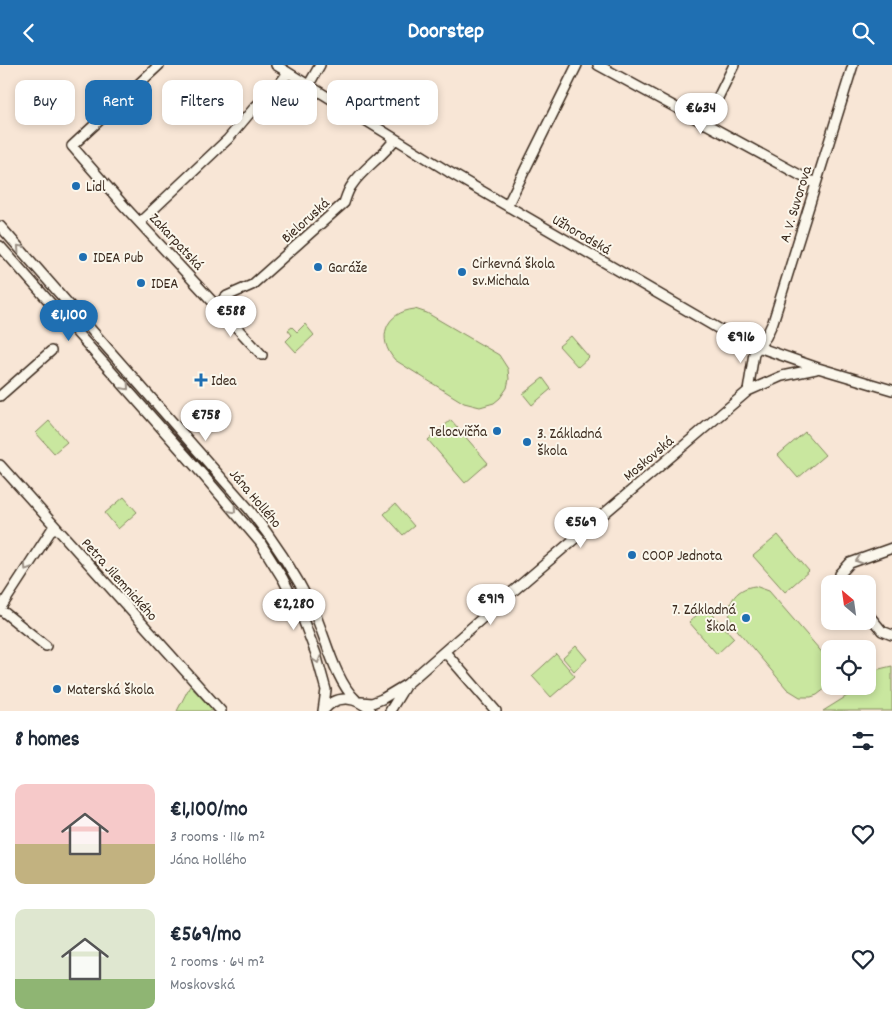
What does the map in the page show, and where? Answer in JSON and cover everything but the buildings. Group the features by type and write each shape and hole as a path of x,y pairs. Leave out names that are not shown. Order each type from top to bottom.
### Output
{"street":[{"name":"Zakarpatská","path":"159,65 72,146 81,159 262,355"},
{"name":"Užhorodská","path":"276,65 300,80"},
{"path":"311,80 320,65"},
{"path":"506,206 577,65"},
{"path":"598,65 816,184"},
{"path":"704,124 734,65"},
{"name":"A. V. Suvorova","path":"757,348 766,337 773,322 853,65"},
{"path":"140,221 228,139 255,107 276,88 288,73"},
{"name":"Užhorodská","path":"317,91 506,206 738,339 757,348 892,390"},
{"name":"Bieloruská","path":"217,305 227,296 252,285 344,203 350,186 384,154 395,139"},
{"name":"Jána Hollého","path":"0,226 270,535 293,572 313,611 344,686 371,711"},
{"name":"Jána Hollého","path":"0,246 260,542 283,579 302,617 326,690 323,711"},
{"path":"748,391 754,353 757,348"},
{"path":"0,397 50,351"},
{"name":"Moskovská","path":"407,684 748,391 782,376 818,368"},
{"path":"193,464 202,456"},
{"name":"Petra Jilemnického","path":"0,465 221,711"},
{"path":"46,646 0,609 54,527"},
{"path":"840,575 850,563 892,548"},
{"path":"283,579 293,572"},
{"path":"876,624 882,631 892,635"},
{"path":"445,652 496,711"},
{"path":"323,711 328,705 339,699 372,703 407,684"},
{"path":"390,711 407,684"}],"green space":[{"path":"415,309 427,313 499,355 508,369 509,379 507,388 500,398 494,403 480,407 464,403 395,360 386,344 385,335 387,328 390,321 397,315"},
{"path":"305,324 314,335 296,352 286,341 292,335 288,330 292,327 297,332"},
{"path":"571,336 589,357 578,367 559,346"},
{"path":"543,378 551,389 532,405 523,394"},
{"path":"451,420 488,463 465,483 428,440"},
{"path":"49,421 67,442 54,453 36,433"},
{"path":"805,432 825,455 798,478 778,455"},
{"path":"124,497 137,512 118,529 105,513"},
{"path":"395,504 414,526 403,535 384,514"},
{"path":"778,535 809,571 785,592 753,556"},
{"path":"755,586 769,591 821,651 821,692 817,695 800,697 787,689 733,625 730,618 730,605 737,594 748,587"},
{"path":"706,607 734,638 717,654 689,622"},
{"path":"576,646 587,659 574,671 563,658"},
{"path":"556,654 575,676 551,697 532,676"},
{"path":"892,666 892,711 823,711 849,695 876,695 876,670"},
{"path":"190,686 214,711 177,711"}],"place":[{"name":"Lidl","path":"76,186"},
{"name":"IDEA Pub","path":"83,257"},
{"name":"Garáže","path":"318,267"},
{"name":"Cirkevná škola sv.Michala","path":"462,272"},
{"name":"IDEA","path":"141,283"},
{"name":"Idea","path":"201,380"},
{"name":"Telocvičňa","path":"497,431"},
{"name":"3. Základná škola","path":"527,442"},
{"name":"COOP Jednota","path":"632,555"},
{"name":"7. Základná škola","path":"746,618"},
{"name":"Materská škola","path":"57,689"}]}
